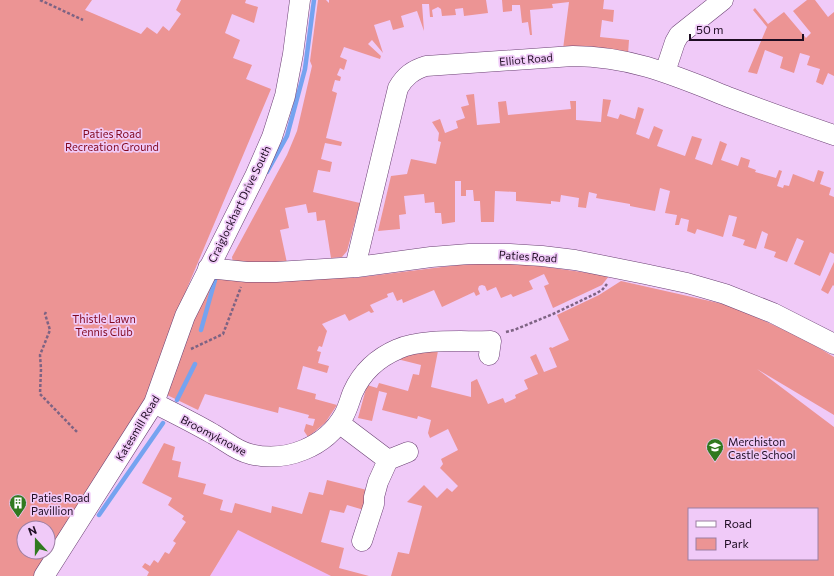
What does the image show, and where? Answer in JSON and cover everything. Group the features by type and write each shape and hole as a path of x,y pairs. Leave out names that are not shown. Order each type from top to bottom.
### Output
{"street":[{"name":"Craiglockhart Drive South","path":"208,268 255,176 272,137 285,96 293,54 300,0"},
{"path":"665,72 675,42 679,35 723,0"},
{"name":"Elliot Road","path":"357,267 357,259 370,200 398,88 408,75 415,70 426,66 484,63 558,56 588,56 628,61 665,72 772,114 834,135"},
{"name":"Paties Road","path":"208,268 247,272 276,272 357,267 439,256 469,254 510,254 575,260 687,283 725,294 773,313 834,344"},
{"name":"Katesmill Road","path":"44,576 154,403 185,316 208,268"},
{"name":"Broomyknowe","path":"154,403 239,450 266,457 291,454 306,449 320,441 339,423 345,414 352,394 361,378 372,365 398,348 413,344 433,342 494,343"},
{"path":"339,423 388,460"},
{"path":"362,541 374,504 374,497 378,482 388,460 408,452"}],"path":[{"path":"40,0 83,20"},
{"path":"494,343 514,330 602,290 606,286 616,268"},
{"path":"171,358 223,334 247,272"},
{"path":"46,312 45,314 50,330 40,355 40,394 77,432"}],"shaded area":[{"path":"238,530 331,576 210,576"}],"green space":[{"path":"0,0 92,0 85,10 141,34 147,27 157,34 163,26 169,31 181,14 176,10 181,0 246,0 245,3 258,7 254,23 232,14 225,33 240,40 233,58 252,65 246,79 271,89 188,286 152,385 134,421 56,544 56,520 16,520 16,560 46,560 36,576 0,576"},
{"path":"318,0 326,0 329,3 329,0 486,0 488,13 464,16 463,8 455,9 456,15 442,16 441,9 438,7 432,10 433,17 430,17 429,4 422,4 424,31 417,11 401,16 404,27 393,30 390,20 374,25 383,53 372,40 368,44 381,56 380,59 344,47 340,57 347,60 344,70 340,68 337,75 341,77 340,81 335,80 332,91 337,93 326,138 342,142 341,146 325,143 321,159 332,162 330,172 318,170 313,192 360,203 347,251 342,257 331,258 325,220 317,221 316,212 308,213 306,204 285,208 289,228 280,230 287,263 233,263 232,257 287,155 297,131 312,66 310,61"},
{"path":"502,0 604,0 603,9 614,10 613,22 602,20 600,37 629,40 628,54 563,49 569,2 552,4 553,8 530,10 532,35 530,35 528,22 522,23 520,5 512,5 512,11 503,12"},
{"path":"807,0 815,0 828,17 834,12 834,76 828,73 823,85 816,82 820,69 807,65 810,56 800,53 794,73 780,68 783,57 765,50 757,74 748,72 767,27 753,10 755,8 768,24 784,12 806,38 811,33 793,11"},
{"path":"474,94 477,125 500,123 498,102 506,101 508,115 571,109 570,101 576,101 576,120 601,122 603,99 611,100 607,116 618,119 620,114 635,119 638,107 644,109 636,134 649,139 654,126 663,130 657,146 685,156 692,136 702,139 695,159 712,165 720,141 727,144 721,160 738,166 741,157 750,160 748,167 756,170 755,172 776,178 779,170 782,171 777,186 783,188 784,185 789,186 793,174 814,182 818,170 824,172 820,184 831,188 829,195 834,197 834,254 830,252 820,276 794,264 804,241 797,238 787,262 774,257 776,252 764,248 768,234 762,231 756,249 743,245 745,240 732,236 737,217 729,215 723,237 697,229 695,234 687,231 689,220 681,218 679,225 675,225 677,215 665,213 670,191 660,188 655,211 630,206 630,204 596,198 597,194 589,192 586,208 578,207 579,198 561,195 560,202 551,201 551,204 516,201 516,192 495,191 494,222 481,222 480,201 474,201 473,190 466,190 466,196 461,196 461,181 455,181 455,222 442,224 441,213 435,213 434,202 425,203 424,194 404,196 406,214 399,215 400,229 378,231 391,176 407,174 411,159 436,164 441,142 438,141 439,133 432,122 440,119 445,133 458,128 456,121 465,118 461,107 469,105 466,95"},
{"path":"834,262 834,286 833,285 828,294 821,290"},
{"path":"498,263 526,264 609,276 602,285 553,308 544,286 549,284 544,274 529,281 533,289 513,297 511,294 501,298 496,287 487,291 485,286 482,285 479,286 478,289 480,294 476,296 474,292 442,307 434,290 403,303 402,299 397,301 393,292 387,294 388,297 370,305 374,312 371,313 369,311 349,321 345,314 322,324 327,331 322,347 319,346 317,351 321,352 318,363 329,366 327,373 303,366 297,389 316,394 315,399 337,405 325,423 308,437 304,431 306,424 313,426 315,419 308,418 309,415 279,407 278,413 205,394 198,410 167,395 191,320 212,277 354,275 354,278 458,265"},
{"path":"621,281 732,306 806,340 834,357 834,415 757,369 834,427 834,576 391,576 398,552 409,554 422,506 407,502 424,485 437,498 447,488 452,492 458,486 440,468 443,464 441,459 458,450 448,429 430,438 428,433 431,420 418,416 417,419 382,410 387,393 379,391 372,421 358,418 367,385 377,388 379,383 408,391 413,374 419,375 421,365 397,359 406,354 438,351 431,387 471,397 471,382 477,379 488,404 503,398 505,403 516,398 515,395 528,389 524,380 538,374 530,357 536,354 544,372 557,367 549,348 569,340 557,315 599,295"},
{"path":"164,443 175,447 172,460 181,462 178,477 206,484 203,494 223,500 220,510 232,513 235,503 271,513 272,506 302,514 309,492 323,495 327,480 367,490 364,510 347,505 344,513 330,510 321,542 344,548 339,568 369,576 331,576 238,530 210,576 147,576 149,572 142,567 145,563 150,566 154,560 158,563 165,552 169,554 176,543 173,541 186,522 182,519 184,516 168,505 172,498 142,483"}],"waterway":[{"path":"267,172 287,136 305,69 314,0"},
{"path":"201,330 215,280"},
{"path":"177,400 195,364"},
{"path":"99,515 163,423"}],"place":[{"name":"Merchiston Castle School","path":"715,462"},
{"name":"Paties Road Pavillion","path":"18,518"}],"park label":[{"name":"Paties Road Recreation Ground","path":"112,139"},
{"name":"Thistle Lawn Tennis Club","path":"104,324"}]}
